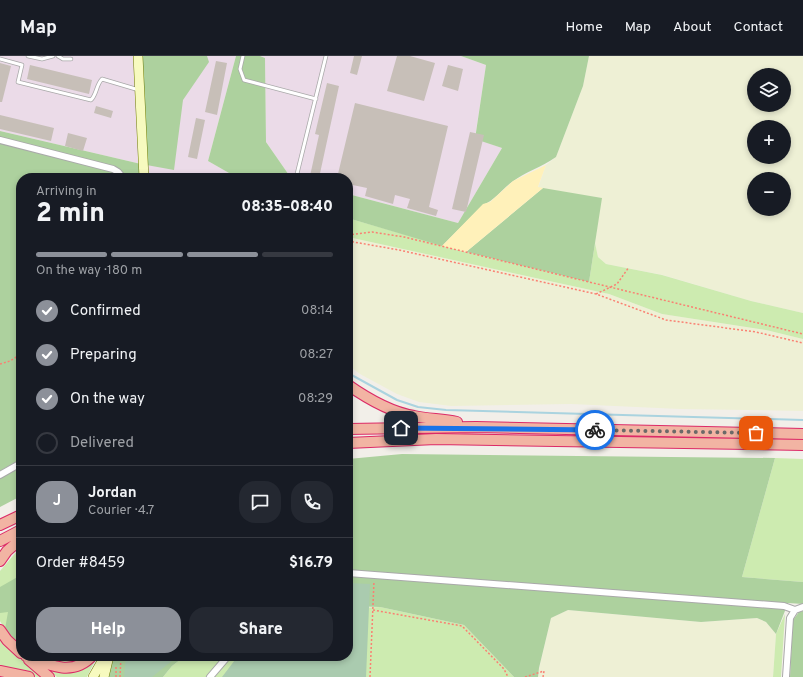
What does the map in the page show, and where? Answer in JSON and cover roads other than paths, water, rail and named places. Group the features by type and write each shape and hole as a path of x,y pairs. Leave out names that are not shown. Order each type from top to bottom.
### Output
{"highway":[{"path":"353,388 376,402 403,413 413,416 454,421 476,427"},
{"path":"353,429 476,427 803,434"},
{"path":"353,443 436,439 803,446"},
{"path":"0,525 16,517"},
{"path":"0,541 16,533"},
{"path":"0,561 7,551 16,543"},
{"path":"0,631 16,648"},
{"path":"31,661 49,677"},
{"path":"38,661 55,668 66,668 83,664 86,661"},
{"path":"0,671 29,677"}],"main road":[{"path":"138,56 144,173"},
{"path":"93,677 102,661"},
{"path":"104,677 107,661"}],"street":[{"path":"0,140 113,169 119,173"},
{"path":"0,475 16,465"},
{"path":"353,573 784,606 795,610"},
{"path":"786,677 791,615 795,610 803,607"},
{"path":"210,677 224,661"}],"lane":[{"path":"28,56 42,59 52,56"},
{"path":"58,56 63,59 72,59"},
{"path":"244,56 240,69 244,80 316,99"},
{"path":"297,173 326,56"},
{"path":"0,59 22,65 18,82 91,100 95,96 98,82 102,79 140,90"}],"waterway":[{"path":"353,376 397,400 418,407 446,410 803,420"}]}
